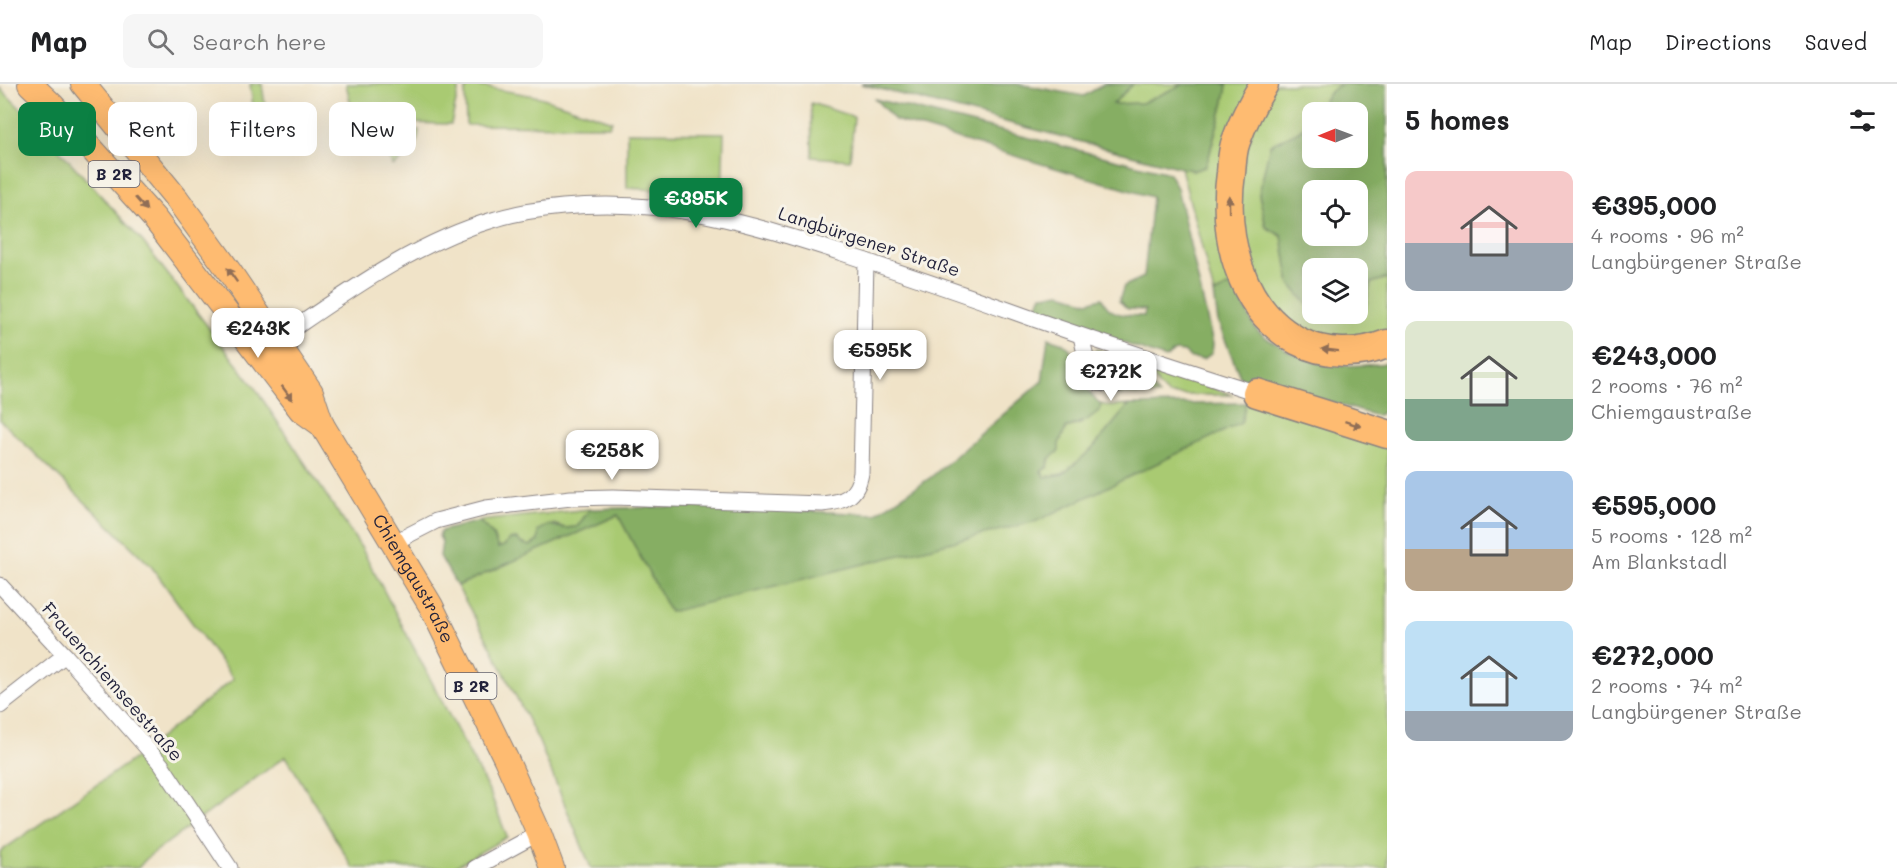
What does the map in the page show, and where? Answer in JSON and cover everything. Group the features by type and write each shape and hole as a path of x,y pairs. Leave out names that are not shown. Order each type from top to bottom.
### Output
{"highway":[{"path":"1264,84 1249,108 1235,144 1229,187 1229,231 1240,272 1256,304 1276,326 1308,346 1326,351 1345,352 1375,349 1387,344"},
{"path":"1257,393 1387,434"}],"main road":[{"name":"Chiemgaustraße","path":"30,84 53,106 154,218 301,410 322,425"},
{"name":"Chiemgaustraße","path":"82,84 177,199 311,392 322,425 431,606 506,759 552,868"}],"street":[{"name":"Langbürgener Straße","path":"277,340 385,267 419,250 496,219 536,210 622,204 680,209 772,230 1081,336 1257,393"},
{"path":"393,543 436,521 486,508 599,497 838,503 855,491 860,482 866,261"},
{"path":"244,334 264,343 277,340"},
{"path":"1081,336 1089,371 1098,383 1116,385 1129,376 1131,364 1122,349"},
{"name":"Frauenchiemseestraße","path":"0,585 161,764 230,868"},
{"path":"0,706 65,655"},
{"path":"475,868 539,833"}],"green space":[{"path":"250,84 262,84 265,102 252,102"},
{"path":"346,84 460,84 451,124 416,123 416,102 350,102"},
{"path":"468,84 540,97 612,121 609,126 466,125 465,92"},
{"path":"861,84 1017,84 1084,96 1104,84 1133,84 1113,104 1142,103 1184,84 1227,84 1208,161 1205,167 1194,170"},
{"path":"1133,84 1184,84 1142,103 1112,104"},
{"path":"1227,84 1250,84 1236,291 1229,287 1214,294 1181,168 1194,170 1206,164 1223,107"},
{"path":"1275,84 1341,84 1331,91 1323,102 1302,102 1302,128 1270,145 1259,195 1266,227 1282,236 1290,284 1302,298 1302,324 1368,324 1368,296 1371,283 1387,278 1387,334 1357,341 1311,334 1282,317 1251,270 1237,189 1256,112"},
{"path":"1341,84 1387,84 1387,278 1371,283 1368,296 1368,258 1302,258 1302,298 1290,284 1282,236 1266,227 1259,194 1270,145 1302,129 1302,168 1368,168 1368,102 1323,102 1331,91"},
{"path":"0,88 18,106 18,156 65,156 143,242 255,388 362,549 491,795 507,837 453,868 353,868 286,756 148,857 138,868 0,868 0,852 135,758 233,679 151,566 0,420"},
{"path":"875,99 1169,173 1177,188 1213,344 1212,353 1204,359 1191,358 1184,352 1176,351 1165,358 1035,311 1042,295 1062,293 1088,302 1102,298 1109,309 1114,312 1144,316 1145,310 1128,309 1119,301 1124,286 1144,277 1152,197 895,120"},
{"path":"811,103 854,117 850,160 812,157"},
{"path":"416,130 419,130 418,137 416,145"},
{"path":"627,132 724,133 722,199 673,191 627,188"},
{"path":"387,156 407,156 393,166"},
{"path":"1229,286 1241,300 1256,329 1289,352 1329,365 1356,366 1387,363 1387,410 1377,416 1300,393 1241,379 1218,322 1214,294"},
{"path":"1048,338 1063,343 1070,349 1085,385 1101,404 1100,410 1087,420 1066,428 1059,444 1059,451 1049,459 1048,467 1041,471 1045,477 1063,474 1092,449 1129,405 1246,403 1241,423 1037,521 670,612 618,515 457,586 440,556 441,531 479,521 493,535 498,548 504,546 510,539 517,539 530,546 538,541 538,531 549,525 565,528 577,527 590,509 690,506 875,514 930,478 1042,381"},
{"path":"1096,349 1120,357 1122,369 1117,376 1114,378 1100,376 1097,372"},
{"path":"1140,365 1151,387 1159,395 1118,394 1136,379"},
{"path":"1149,367 1233,395 1169,395 1158,385"},
{"path":"1246,400 1387,443 1387,868 591,868 539,742 489,643 457,586 618,515 670,612 1241,423"},
{"path":"1101,404 1129,405 1092,449 1063,474 1045,477 1041,471 1048,467 1066,428 1080,424 1099,410"},
{"path":"590,509 577,527 565,528 554,524 530,546 521,543 498,549 493,535 479,521"}]}
